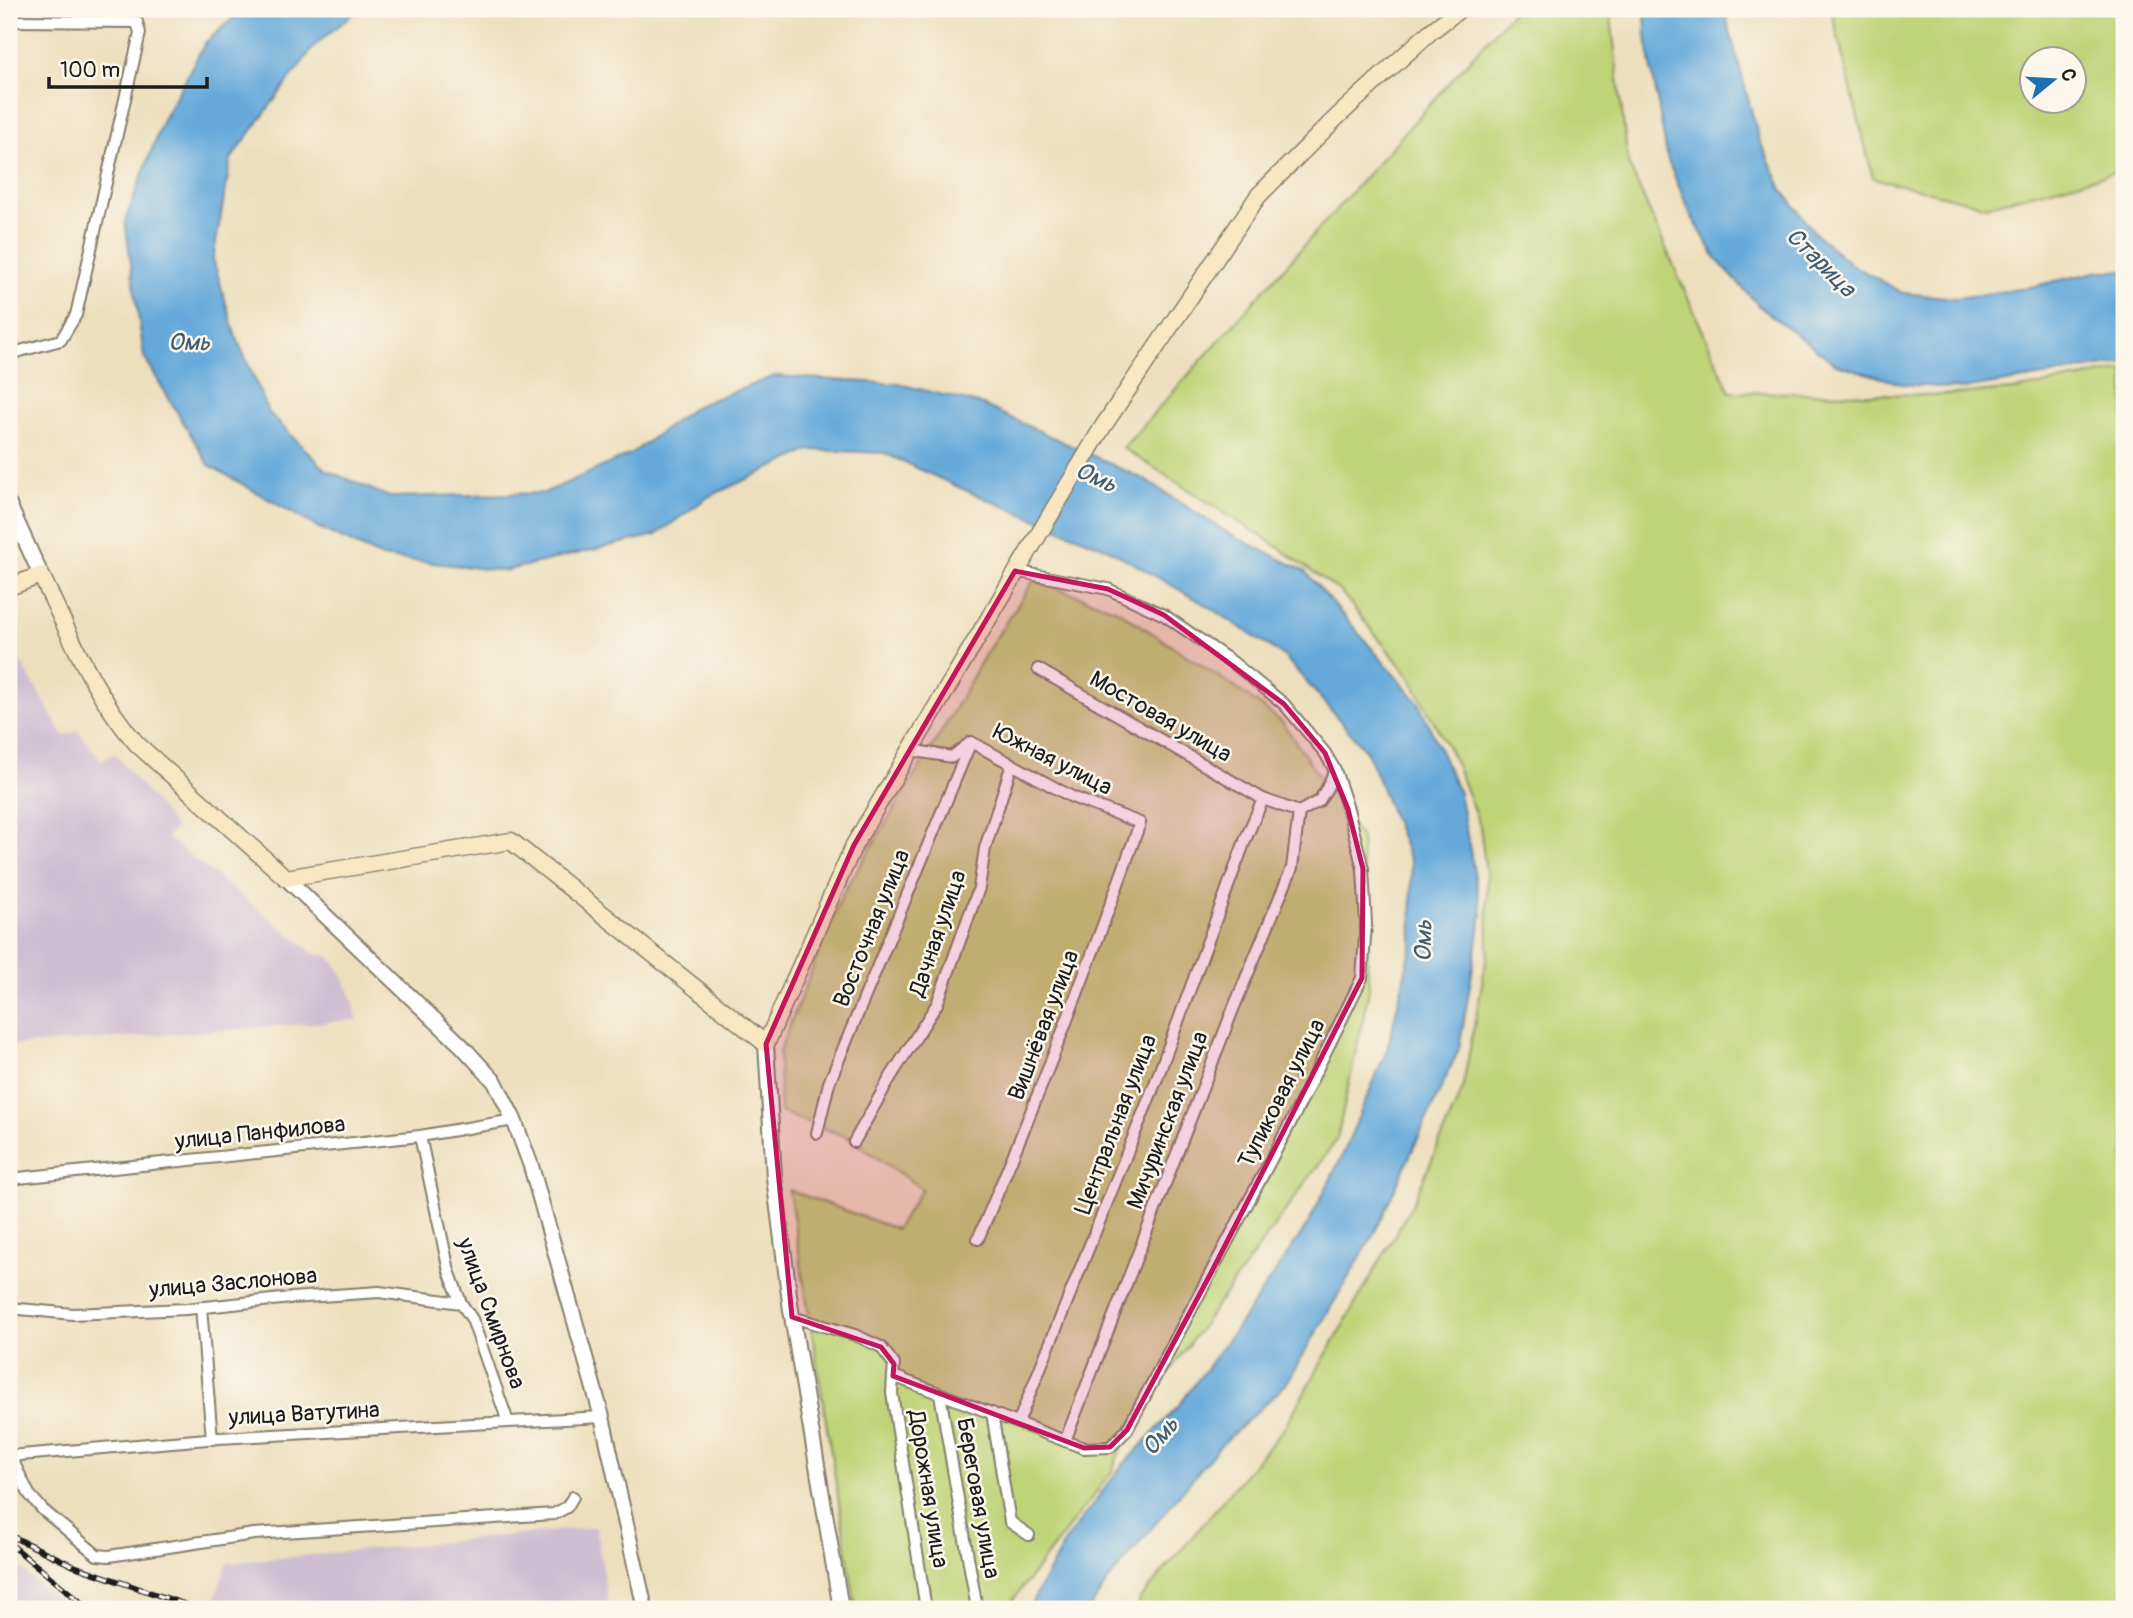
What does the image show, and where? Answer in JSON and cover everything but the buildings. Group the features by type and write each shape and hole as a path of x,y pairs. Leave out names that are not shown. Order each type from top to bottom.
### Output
{"main road":[{"path":"9,587 41,575 85,666 122,727 137,744 286,878 511,841 766,1044 854,845 1102,428 1258,196 1338,116 1430,32 1460,9"}],"street":[{"path":"9,21 136,22 140,33 76,315 61,340 9,354"},
{"path":"9,505 41,575"},
{"name":"Тупиковая улица","path":"1017,568 1108,589 1164,615 1231,661 1284,704 1335,769 1363,869 1366,923 1362,978 1291,1122 1127,1430 1110,1447 1084,1448 1065,1441"},
{"name":"Мостовая улица","path":"1038,669 1263,799 1298,812"},
{"name":"Южная улица","path":"910,750 952,757 971,741 1072,797 1140,823"},
{"name":"Восточная улица","path":"817,1133 829,1083 971,741"},
{"name":"Дачная улица","path":"854,1142 937,1004 979,888 985,848 1012,764"},
{"path":"1298,812 1319,801 1335,769"},
{"name":"Центральная улица","path":"1018,1423 1156,1081 1263,799"},
{"name":"Мичуринская улица","path":"1065,1441 1234,1007 1292,868 1298,812"},
{"name":"Вишнёвая улица","path":"978,1239 1030,1117 1140,823"},
{"path":"286,878 462,1046 495,1082 514,1120 531,1166 602,1417 646,1609"},
{"path":"766,1044 774,1177 792,1317 841,1609"},
{"name":"улица Панфилова","path":"9,1179 420,1136 514,1120"},
{"name":"улица Смирнова","path":"420,1136 449,1271 461,1303 472,1319 508,1422"},
{"name":"улица Заслонова","path":"9,1308 73,1314 201,1307 379,1292 461,1303"},
{"path":"201,1307 212,1439"},
{"path":"792,1317 855,1335 881,1347 894,1364 893,1376 1065,1441"},
{"name":"Дорожная улица","path":"893,1376 892,1393 926,1609"},
{"name":"Береговая улица","path":"940,1394 977,1609"},
{"path":"992,1413 1010,1522 1029,1535"},
{"name":"улица Ватутина","path":"10,1457 212,1439 602,1417"},
{"path":"10,1457 29,1494 43,1510 97,1555 109,1556 254,1534 554,1514 567,1507 573,1497"}],"highlighted area":[{"path":"1015,571 1108,589 1164,615 1284,704 1325,753 1348,809 1363,869 1362,978 1127,1430 1110,1447 1084,1448 893,1376 894,1364 881,1347 792,1317 766,1044 854,845"}],"shaded area":[{"path":"9,642 64,736 77,730 101,760 115,754 176,828 166,837 315,954 329,956 340,970 352,997 358,1020 9,1046"},
{"path":"596,1527 609,1609 212,1609 227,1563"},
{"path":"9,1559 68,1609 9,1609"}],"green space":[{"path":"1515,9 1610,9 1628,163 1730,392 1940,395 2014,390 2124,370 2124,1609 1136,1609 1140,1599 1284,1428 1412,1205 1462,1091 1488,951 1487,880 1480,826 1453,757 1409,676 1341,592 1272,543 1123,448"},
{"path":"1831,9 2124,9 2124,170 1986,206 1873,178"},
{"path":"1034,580 1117,610 1233,686 1282,722 1361,838 1369,990 1337,1139 1127,1430 1113,1470 1013,1600 1012,1609 856,1609 789,1190 896,1229 922,1189 847,1137 780,1112 779,1052 842,895 986,653"}],"water":[{"name":"Омь","path":"244,9 359,9 315,45 231,159 213,259 235,334 269,413 326,470 389,497 544,493 631,454 696,406 775,376 899,384 983,405 1145,480 1231,535 1305,571 1419,703 1459,793 1482,914 1459,1049 1375,1232 1286,1384 1218,1448 1112,1576 1089,1609 1028,1609 1066,1540 1121,1467 1176,1409 1240,1323 1308,1224 1343,1154 1387,1050 1412,944 1411,863 1367,752 1285,657 1211,608 1108,549 967,491 884,453 810,450 708,497 656,535 504,571 382,557 317,527 209,465 144,357 125,221 163,120 205,43"},
{"name":"Старица","path":"1645,9 1724,9 1759,139 1782,189 1814,232 1851,264 1903,293 1957,298 2026,288 2099,271 2124,271 2124,363 1963,389 1902,384 1836,364 1760,307 1717,260 1691,215 1668,161 1646,37"}],"railway":[{"path":"9,1535 74,1566 198,1609"},
{"path":"9,1543 89,1609"}]}
